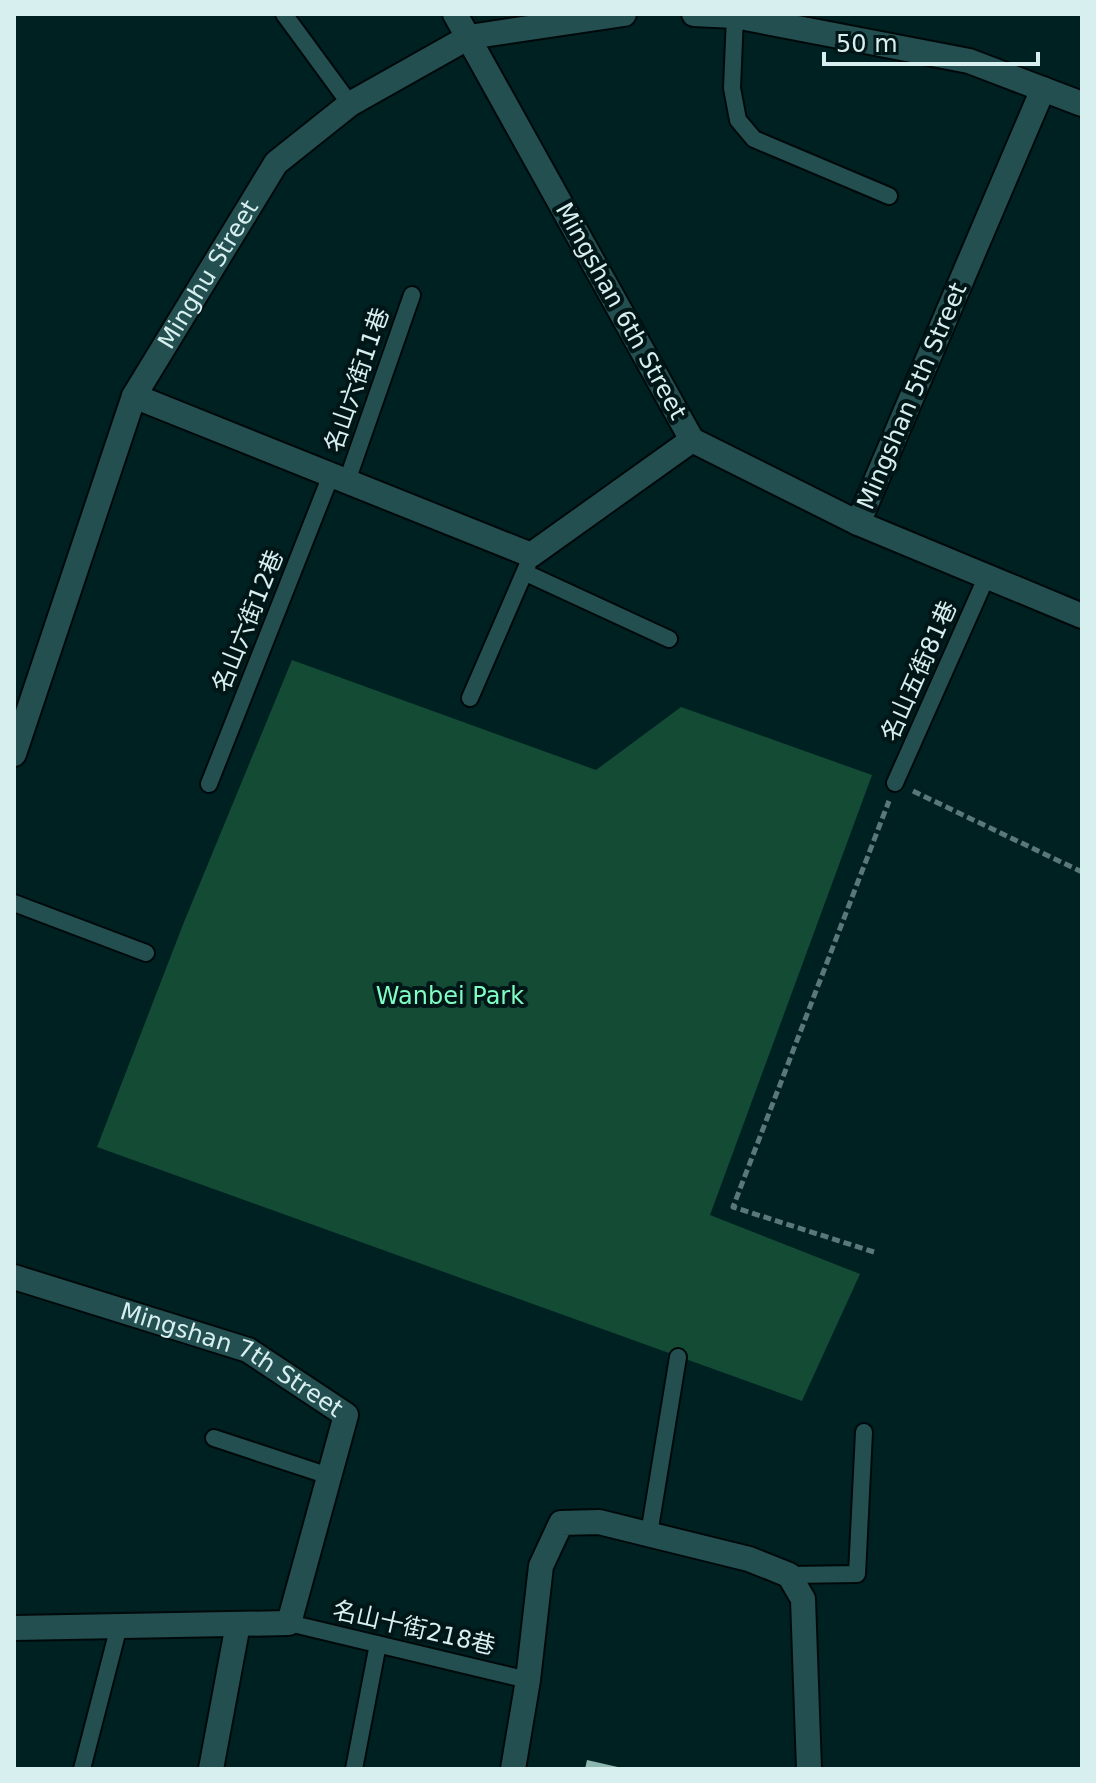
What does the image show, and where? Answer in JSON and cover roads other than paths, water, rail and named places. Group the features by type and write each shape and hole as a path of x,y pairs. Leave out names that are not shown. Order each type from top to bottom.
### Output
{"street":[{"name":"Mingshan 6th Street","path":"455,14 692,440 528,564"},
{"name":"Minghu Street","path":"14,754 134,396 276,163 350,104 469,37 624,14"},
{"path":"694,14 736,15 969,61 1043,89 1080,96"},
{"name":"Mingshan 5th Street","path":"1043,89 858,523 1082,616"},
{"path":"134,396 339,478 528,564"},
{"path":"692,440 858,523"},
{"name":"Mingshan 7th Street","path":"14,1277 248,1350 346,1415 289,1623"},
{"path":"513,1769 528,1680 541,1566 561,1523 599,1522 749,1559 789,1575 803,1599 809,1769"},
{"path":"14,1628 289,1623"},
{"path":"211,1769 238,1624"}],"lane":[{"path":"284,14 350,104"},
{"path":"736,15 732,88 738,120 754,139 889,196"},
{"name":"名山六街11巷","path":"339,478 412,295"},
{"name":"名山六街12巷","path":"209,784 339,478"},
{"path":"470,698 528,564 669,639"},
{"name":"名山五街81巷","path":"895,783 986,578"},
{"path":"14,903 146,953"},
{"path":"649,1534 678,1357"},
{"path":"789,1575 857,1574 864,1432"},
{"path":"214,1438 329,1476"},
{"name":"名山十街218巷","path":"289,1623 528,1680"},
{"path":"82,1769 119,1626"},
{"path":"354,1769 378,1644"}],"park label":[{"name":"Wanbei Park","path":"450,996"}]}
